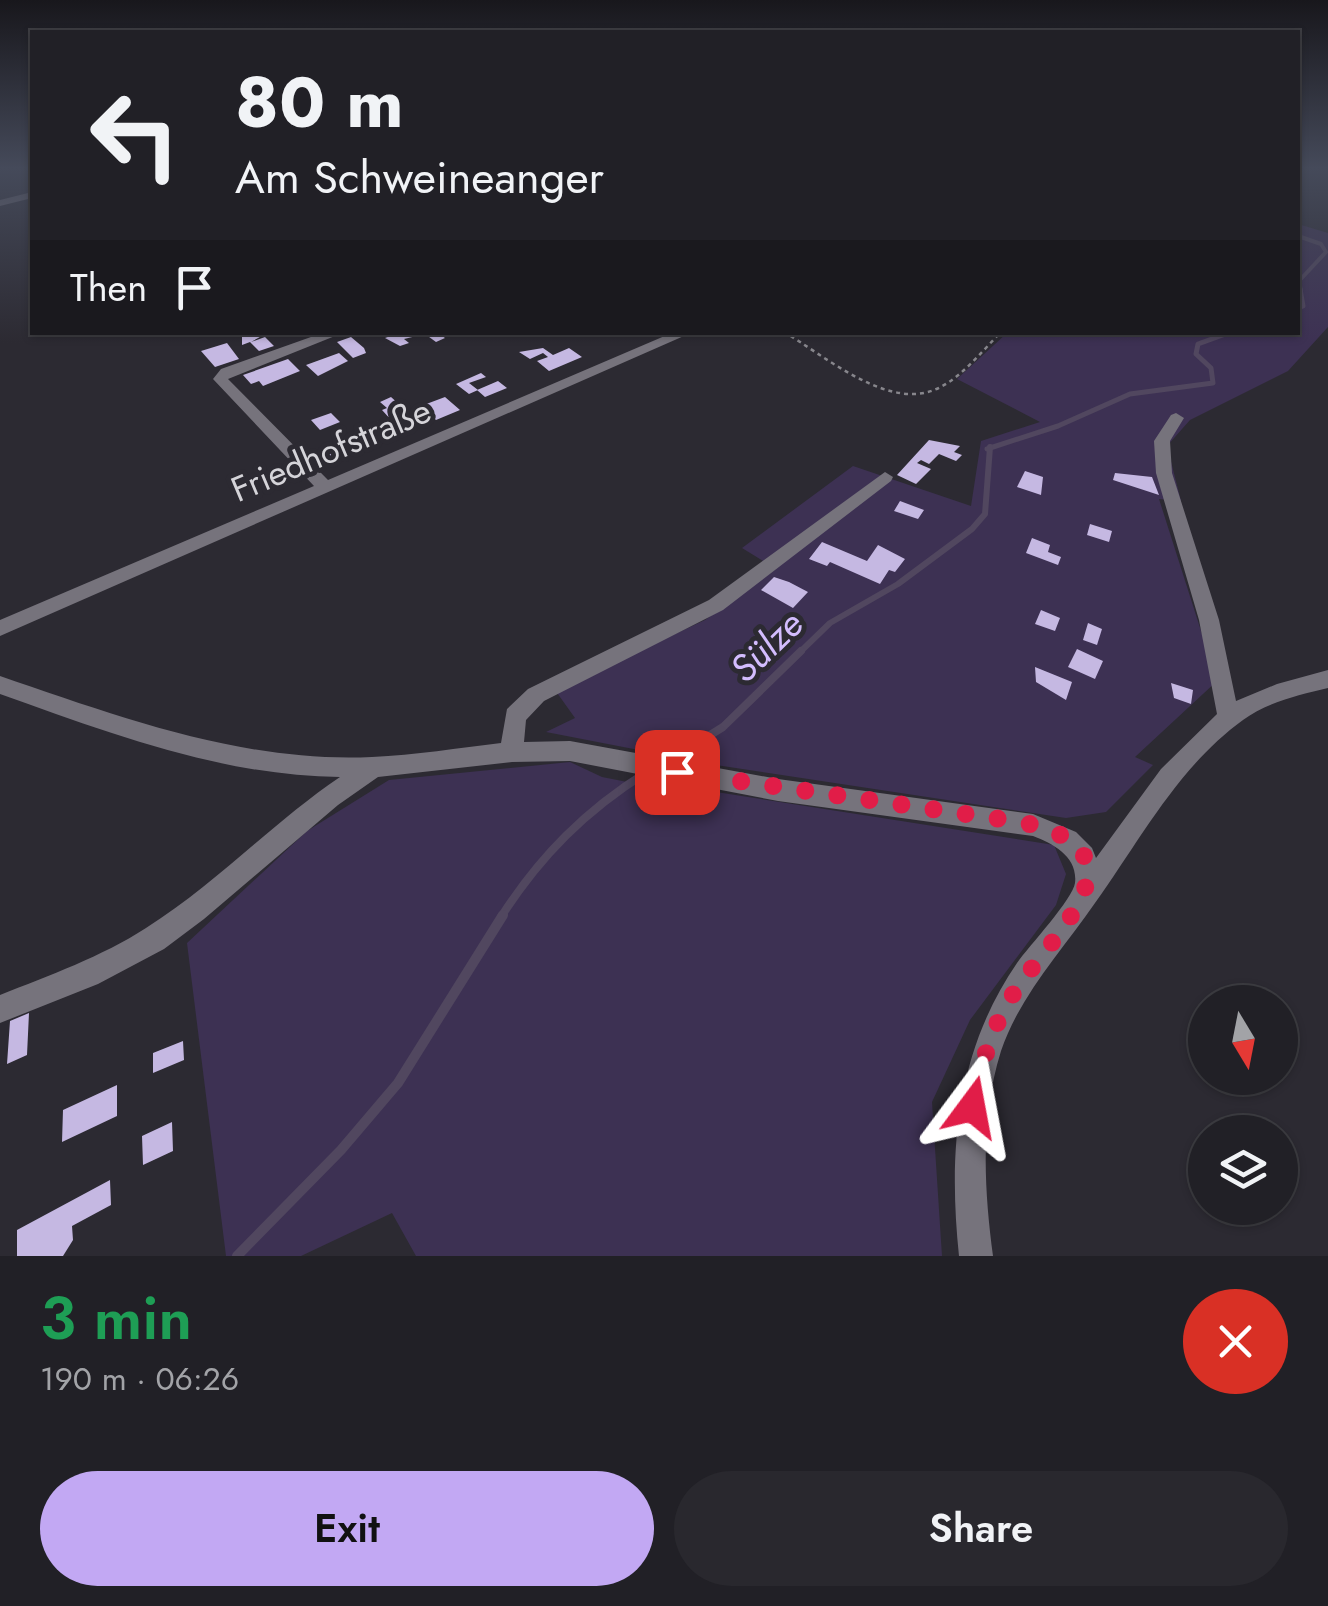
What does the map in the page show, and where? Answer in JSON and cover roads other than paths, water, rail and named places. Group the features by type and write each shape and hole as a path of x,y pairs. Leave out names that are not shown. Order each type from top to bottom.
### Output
{"street":[{"path":"326,488 222,384 220,377 331,335"},
{"name":"Friedhofstraße","path":"0,628 680,335"},
{"path":"1176,418 1162,441 1164,472 1209,620 1229,718"},
{"path":"512,752 513,721 536,695 716,605 884,477"},
{"path":"976,1256 972,1107 986,1052 1008,1002 1180,762 1229,718 1282,692 1328,679"},
{"path":"0,685 192,748 302,767 373,767 512,752 570,751 704,778 1021,822 1065,836 1088,865 1086,894"},
{"path":"0,1010 88,974 154,939 196,910 330,796 373,767"}],"waterway":[{"name":"Sülze","path":"1300,237 1321,244 1326,252 1300,280"},
{"name":"Sülze","path":"1300,286 1301,291"},
{"name":"Sülze","path":"1300,289 1300,307"},
{"name":"Sülze","path":"990,448 1058,426 1130,394 1213,383 1211,368 1196,354 1198,344 1223,335"},
{"name":"Sülze","path":"798,654 830,623 898,584 972,529 985,514 990,448"},
{"name":"Sülze","path":"667,762 723,727 801,651"},
{"name":"Sülze","path":"501,917 566,836 604,802 647,772"},
{"name":"Sülze","path":"237,1256 341,1150 398,1083 503,915"}]}
